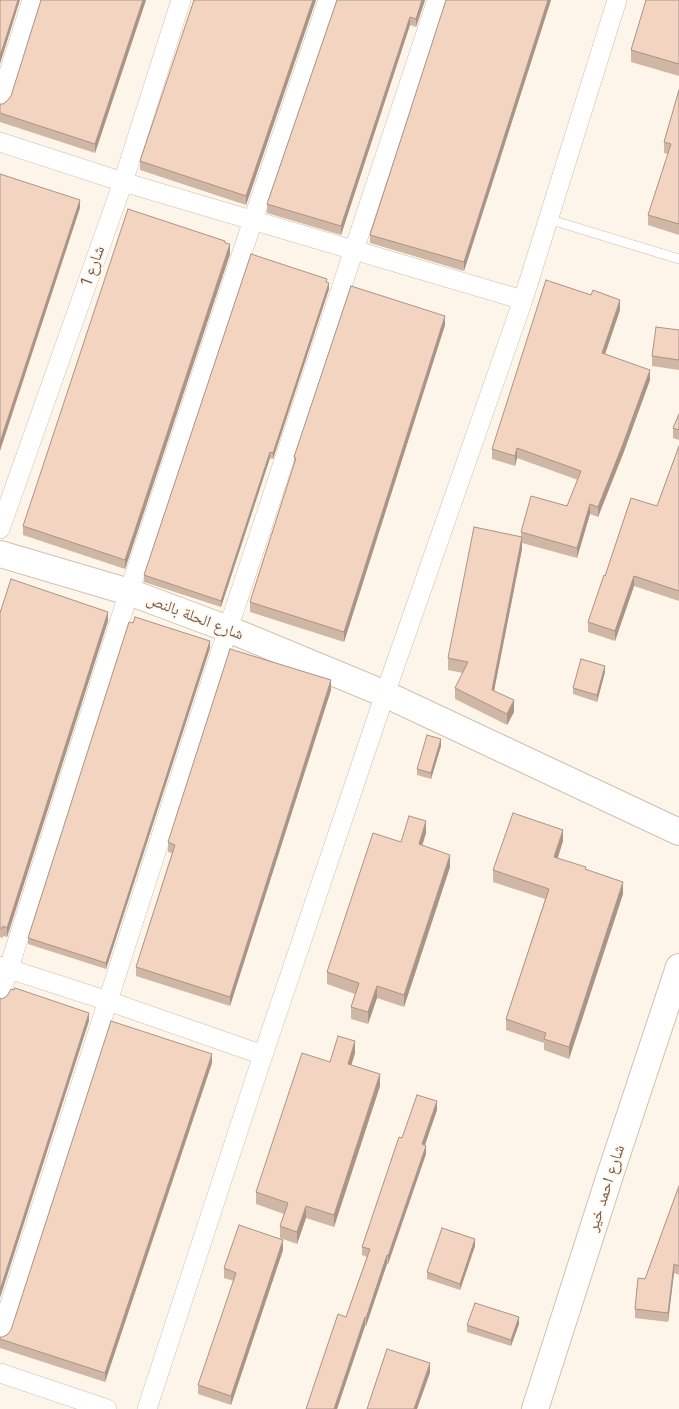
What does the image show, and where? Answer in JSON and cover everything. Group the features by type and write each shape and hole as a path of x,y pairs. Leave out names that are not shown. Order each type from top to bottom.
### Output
{"street":[{"path":"0,101 32,0"},
{"name":"شارع 1","path":"0,529 123,182 180,0"},
{"path":"0,996 4,968 252,220 328,0"},
{"path":"0,1335 228,628 437,0"},
{"path":"147,1409 385,694 523,300 617,0"},
{"path":"0,142 123,182 523,300"},
{"name":"شارع الحلة بالنص","path":"0,554 129,592 228,628 385,694 679,832"},
{"name":"شارع احمد خير","path":"535,1409 679,967"},
{"path":"4,968 108,1001 263,1056"},
{"path":"0,1373 107,1409"}],"lane":[{"path":"548,219 679,259"}],"building":[{"path":"0,0 18,0 0,56"},
{"path":"41,0 143,0 95,144 0,113 0,104 3,104 11,96"},
{"path":"194,0 313,0 246,196 140,161"},
{"path":"337,0 422,0 416,19 410,17 341,226 267,204"},
{"path":"446,0 548,0 464,262 370,235"},
{"path":"646,0 679,0 679,64 631,50"},
{"path":"679,90 679,224 648,215 671,144 664,142"},
{"path":"0,174 80,200 0,442"},
{"path":"128,209 230,244 125,560 23,526"},
{"path":"251,254 327,279 326,282 329,283 273,453 270,452 221,601 144,575"},
{"path":"546,280 591,295 593,290 620,300 602,353 650,370 598,507 590,504 577,548 521,532 531,496 567,506 581,471 517,448 515,456 492,449"},
{"path":"351,286 445,316 344,632 250,602 296,458 294,457"},
{"path":"656,327 679,330 679,360 652,356"},
{"path":"679,414 679,430 673,428"},
{"path":"679,446 679,591 634,576 615,631 588,622 631,498 657,506"},
{"path":"474,527 522,537 492,690 514,700 507,714 455,688 468,662 448,658"},
{"path":"11,579 108,612 7,928 3,926 3,928 0,928 0,613"},
{"path":"135,617 210,641 106,963 28,938 129,622 133,623"},
{"path":"230,649 331,680 230,997 136,967 175,845 168,842"},
{"path":"581,659 605,666 597,695 573,688"},
{"path":"427,735 441,739 431,773 417,769"},
{"path":"513,813 563,830 554,857 623,882 569,1047 544,1039 546,1033 506,1019 549,889 493,870"},
{"path":"409,816 426,821 419,844 450,855 404,995 377,986 368,1012 351,1007 359,983 327,972 373,833 401,842"},
{"path":"15,988 89,1013 0,1290 0,998 2,999 7,996 11,989 14,990"},
{"path":"111,1021 212,1054 105,1373 0,1339 0,1337 8,1334 11,1330"},
{"path":"338,1036 355,1041 348,1064 380,1074 334,1215 306,1206 297,1232 280,1226 288,1203 256,1192 302,1053 330,1062"},
{"path":"417,1095 437,1101 422,1144 426,1146 334,1409 306,1409 338,1314 346,1317 370,1249 362,1247 399,1137 402,1138"},
{"path":"679,1186 679,1266 674,1264 668,1313 635,1309 638,1278 645,1279"},
{"path":"239,1225 283,1240 231,1396 198,1385 236,1273 224,1268"},
{"path":"442,1228 475,1239 460,1284 427,1272"},
{"path":"475,1303 519,1317 511,1340 467,1325"},
{"path":"387,1349 430,1363 414,1409 367,1409"}]}
